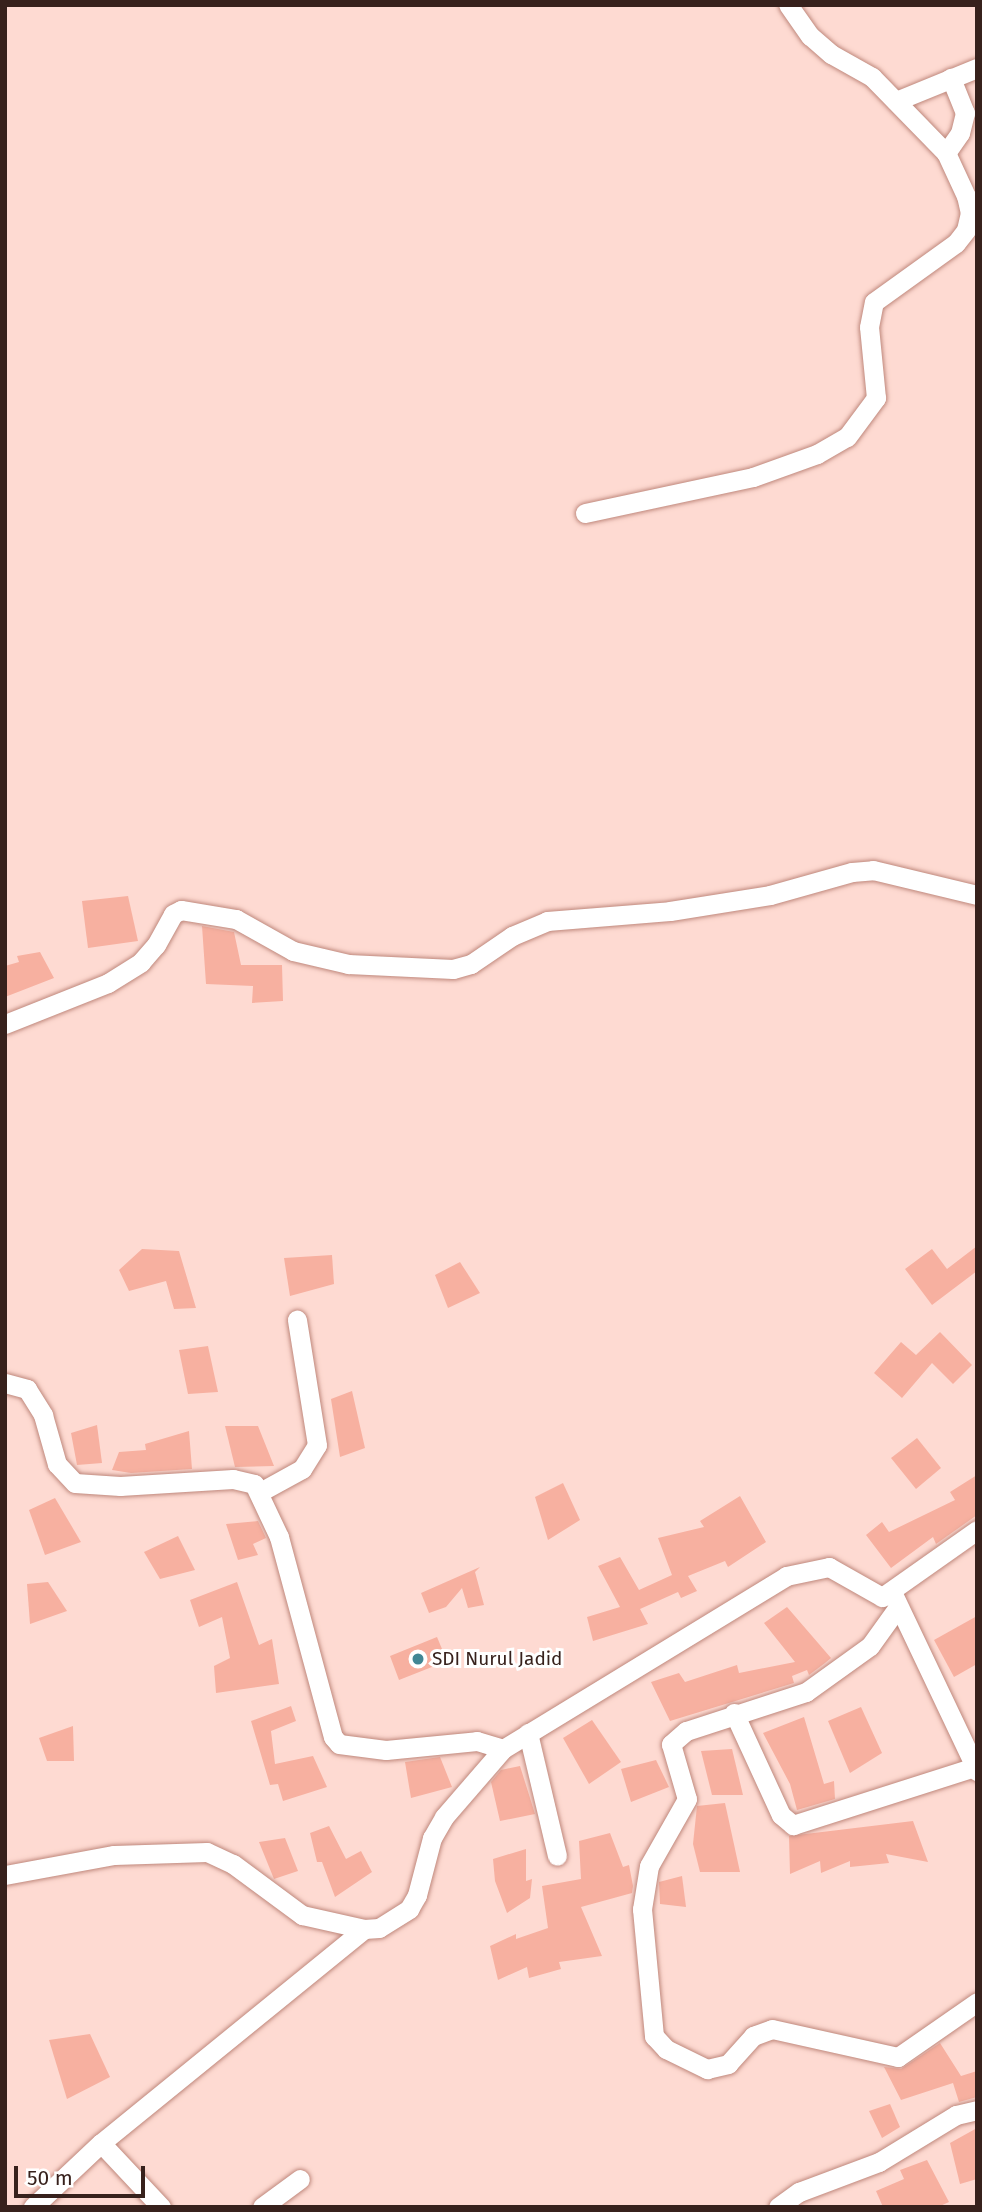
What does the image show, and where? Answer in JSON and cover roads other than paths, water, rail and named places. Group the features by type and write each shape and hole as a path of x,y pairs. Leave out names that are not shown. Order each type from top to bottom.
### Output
{"street":[{"path":"585,513 753,477 817,454 847,437 876,398 869,327 874,302 956,243 966,230 970,213 966,196 946,153 872,77 831,54 810,36 788,5"},
{"path":"896,101 977,68"},
{"path":"946,153 960,133 965,113 951,78"},
{"path":"5,1024 119,976 156,946 173,914 181,910 236,919 293,951 348,964 453,969 471,964 512,936 547,921 670,911 729,898 770,895 852,872 873,870 977,895"},
{"path":"260,1492 302,1469 312,1459 317,1445 296,1320"},
{"path":"5,1383 27,1389 43,1415 57,1465 75,1483 120,1486 233,1479 254,1484 279,1537 333,1737 339,1744 386,1750 477,1741 503,1749"},
{"path":"977,1530 895,1600 870,1646 806,1692 734,1713 686,1731 671,1744 687,1799 649,1866 642,1909 657,2043 707,2069 728,2064 753,2036 772,2029 898,2057 977,2002"},
{"path":"5,1875 114,1855 207,1852 233,1864 302,1915 364,1929 379,1928 409,1909 417,1895 432,1839 444,1816 503,1749 528,1732 786,1576 829,1567 873,1594 895,1600"},
{"path":"734,1713 781,1815 793,1825 976,1769 895,1600"},
{"path":"528,1732 557,1856"},
{"path":"33,2207 102,2143 364,1929"},
{"path":"778,2207 799,2192 879,2162 956,2115 977,2110"},
{"path":"102,2143 161,2207"},
{"path":"262,2207 300,2179"}],"place":[{"name":"SDI Nurul Jadid","path":"418,1659"}]}
